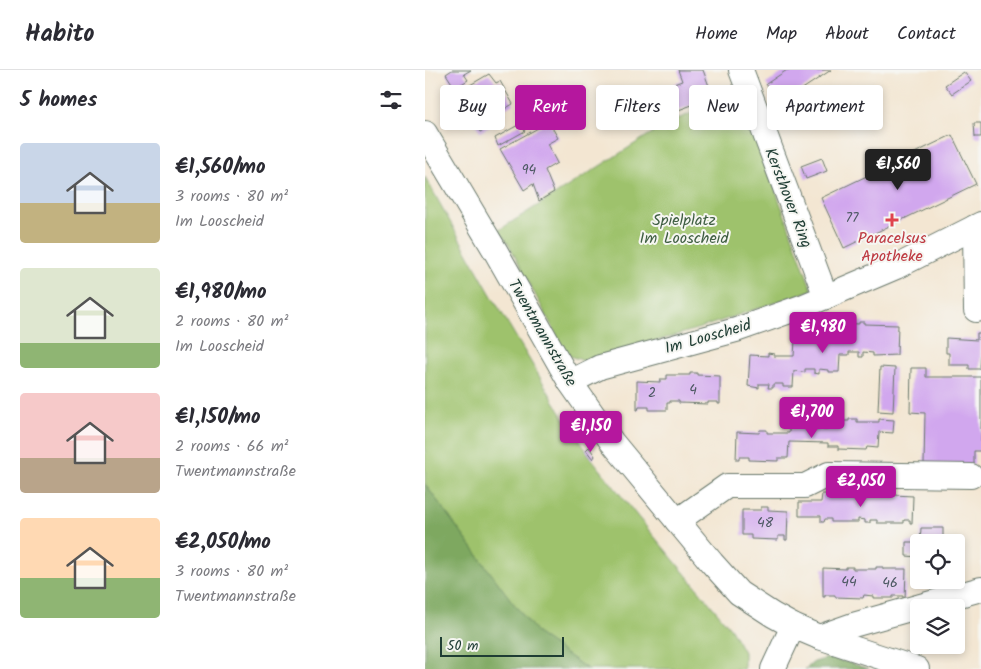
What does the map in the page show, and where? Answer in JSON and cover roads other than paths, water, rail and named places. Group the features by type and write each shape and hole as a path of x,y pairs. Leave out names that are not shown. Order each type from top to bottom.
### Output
{"street":[{"name":"Kersthover Ring","path":"743,71 827,297"},
{"name":"Twentmannstraße","path":"425,133 570,382 612,442 739,593 793,626 819,637 917,669"},
{"name":"Im Looscheid","path":"570,382 600,367 736,330 827,297 896,267 978,226"},
{"path":"976,310 978,226"},
{"path":"677,521 727,486 805,486 829,474 971,476"},
{"path":"819,637 853,625 981,589"},
{"path":"773,669 793,626"}],"place":[{"name":"Paracelsus Apotheke","path":"892,220"}],"park label":[{"name":"Spielplatz Im Looscheid","path":"684,229"}]}
